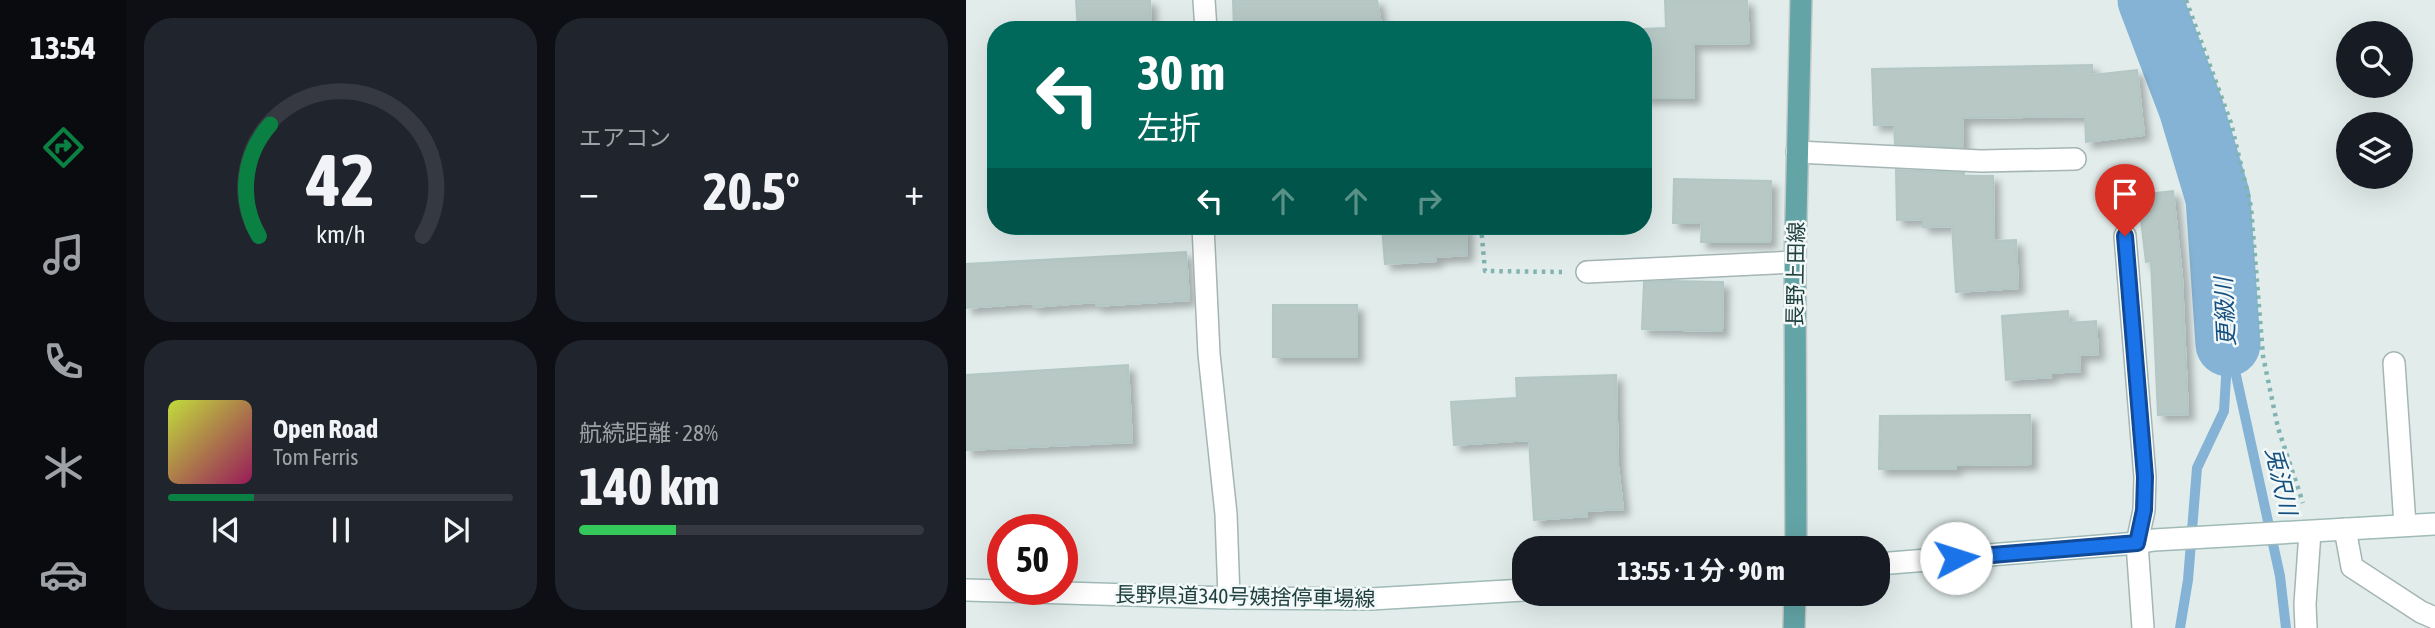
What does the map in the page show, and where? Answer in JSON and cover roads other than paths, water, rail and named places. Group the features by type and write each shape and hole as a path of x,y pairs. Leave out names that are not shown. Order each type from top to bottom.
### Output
{"main road":[{"path":"1204,0 1205,21"},
{"name":"長野上田線","path":"1796,536 1795,262 1801,0"},
{"path":"1797,152 1981,161 2076,159"},
{"path":"1203,235 1209,354 1226,514 1229,598"},
{"path":"2125,236 2145,477 2143,628"},
{"path":"1587,272 1795,262"},
{"path":"2394,363 2405,525"},
{"path":"1890,563 2146,541 2435,523"},
{"path":"2345,529 2352,567 2421,612 2435,618"},
{"path":"2304,532 2306,628"},
{"name":"長野県道340号姨捨停車場線","path":"966,590 1229,598 1371,599 1512,591"},
{"path":"1794,628 1795,606"}],"waterway":[{"name":"更級川","path":"2150,0 2191,108 2218,198 2228,344"},
{"name":"更級川","path":"2180,628 2188,580 2197,468 2224,411 2228,344"},
{"name":"兎沢川","path":"2232,357 2280,576 2286,628"}]}
